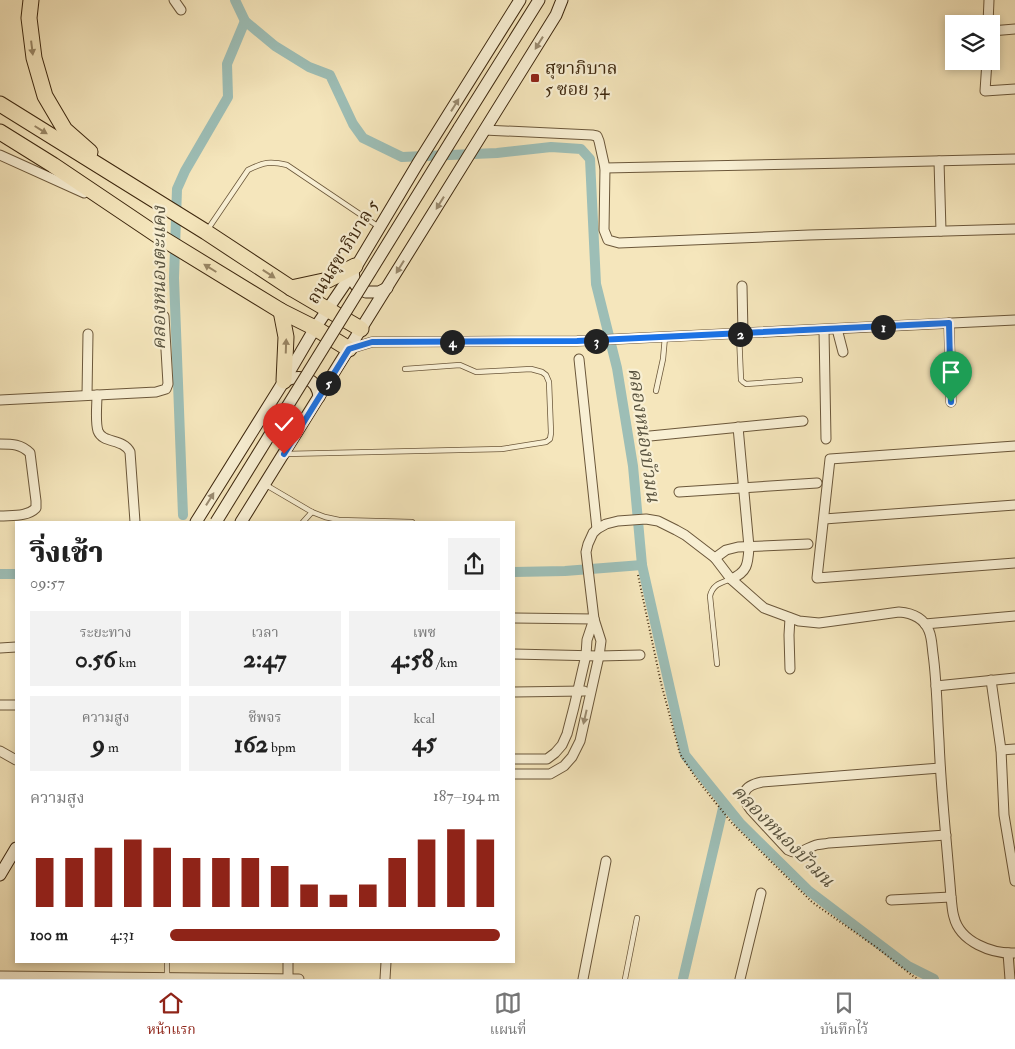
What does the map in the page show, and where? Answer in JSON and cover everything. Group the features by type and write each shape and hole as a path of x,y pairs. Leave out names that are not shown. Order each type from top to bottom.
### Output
{"highway":[{"path":"31,0 29,18 34,58 45,96 65,130 119,178"},
{"path":"0,104 139,190 291,288 361,329"},
{"path":"0,132 191,256 349,349"},
{"path":"0,143 53,165"},
{"path":"233,282 247,260"},
{"path":"291,288 328,280 354,269"},
{"path":"282,311 286,336 284,381"}],"main road":[{"name":"ถนนสุขาภิบาล 5","path":"197,521 520,0"},
{"name":"ถนนสุขาภิบาล 5","path":"217,521 539,0"},
{"path":"242,521 556,15 562,0"},
{"path":"354,269 355,284 358,288 366,292 379,292 387,288"},
{"path":"284,381 298,377 308,379 314,383 319,397"},
{"path":"0,875 15,850"}],"street":[{"path":"174,0 182,10"},
{"path":"988,15 989,0"},
{"path":"1000,30 1015,29"},
{"path":"986,70 985,91 1015,89"},
{"path":"484,130 594,135 598,138 604,168 604,230 608,240 619,243 1015,229"},
{"path":"0,155 112,205"},
{"path":"604,168 1015,159"},
{"path":"939,161 941,231"},
{"path":"741,334 742,286"},
{"path":"0,400 156,392 166,389 168,384 164,316"},
{"path":"349,349 372,342 617,340 1015,320"},
{"path":"949,323 951,402"},
{"path":"361,329 372,342"},
{"path":"836,329 843,352"},
{"path":"824,330 826,439"},
{"path":"88,334 92,395 99,433 102,437 123,444 130,452 135,521"},
{"path":"579,358 597,529"},
{"path":"650,436 803,421"},
{"path":"731,579 744,572 750,547 738,427"},
{"path":"0,444 16,444 26,448 30,453 36,508 32,512 20,515 0,516"},
{"path":"1015,446 830,459 817,578 1015,563"},
{"path":"680,492 817,482"},
{"path":"824,519 1015,505"},
{"path":"594,619 587,640 586,655 567,734 562,745 547,759 517,759 518,774 550,774 564,766 572,757 580,741 601,641 594,619 586,552 593,533 606,524 646,518 658,521 685,535 715,558 731,579 764,608 790,618 818,623 899,612 912,614 920,618 930,632 954,918 962,934 971,940 984,947 1011,953 1010,979"},
{"path":"715,558 726,550 738,547 808,544"},
{"path":"925,624 1015,616"},
{"path":"515,618 594,619"},
{"path":"790,618 790,669"},
{"path":"587,640 601,641"},
{"path":"0,648 15,647"},
{"path":"515,654 640,655"},
{"path":"936,686 1015,678"},
{"path":"992,680 1001,750 1004,815 1015,880"},
{"path":"515,692 578,690 591,692"},
{"path":"0,705 15,705"},
{"path":"1001,750 1015,749"},
{"path":"0,751 15,759"},
{"path":"940,768 762,782 745,789 744,797 746,804 751,810 793,853 800,853 815,846 829,843 946,834"},
{"path":"1004,815 1015,815"},
{"path":"583,979 606,861"},
{"path":"740,979 760,893"},
{"path":"890,900 951,897"},
{"path":"288,963 288,978"},
{"path":"385,979 386,963"},
{"path":"0,976 299,979"}],"lane":[{"path":"205,232 248,170 258,164 273,161 287,165 379,227"},
{"path":"741,334 741,380 743,382 746,384 800,380"},
{"path":"656,391 663,359 665,338"},
{"path":"284,454 502,449 546,442 550,439 552,433 549,382 546,375 542,372 531,369 476,372 460,365 405,369"},
{"path":"265,484 312,512 325,517 338,520 375,521"},
{"path":"304,521 312,512"},
{"path":"717,664 710,596 712,588 731,579"},
{"path":"625,979 636,918"},
{"path":"167,963 168,978"}],"path":[{"path":"638,574 661,683 680,754 731,822 812,902 918,979"}],"waterway":[{"name":"คลองหนองบัวมน","path":"235,0 245,21 275,46 309,67 330,75 353,124 363,138 402,157 497,153 551,147 581,149 590,159 596,284 617,368 633,466 642,565 685,755 740,823 809,891 908,966 934,979"},
{"name":"คลองหนองตะแคง","path":"183,515 174,278 177,189 185,171 228,97 227,64 245,21"},
{"path":"515,572 565,571 642,565"},
{"path":"0,574 15,574"},
{"path":"683,979 724,804"}],"place":[{"name":"สุขาภิบาล 5 ซอย 34","path":"535,78"}],"route":[{"path":"284,454 349,349 372,342 577,341 949,323 951,402"}]}
